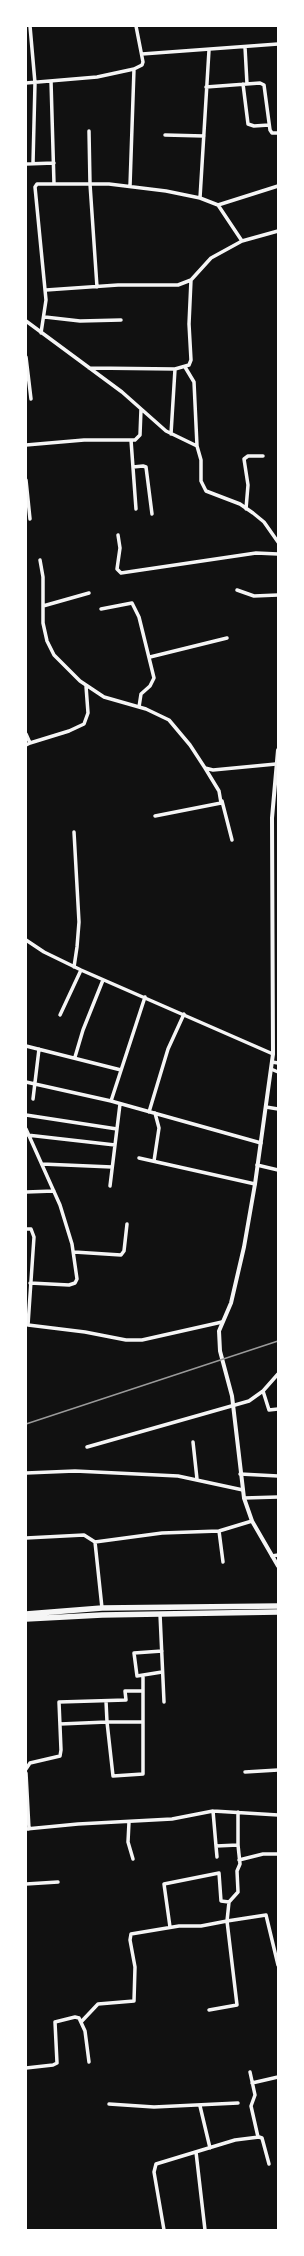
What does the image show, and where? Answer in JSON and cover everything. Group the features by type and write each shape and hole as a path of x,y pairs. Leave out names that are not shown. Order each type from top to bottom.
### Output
{"highway":[{"path":"26,1614 102,1608 278,1606"},
{"path":"26,1619 160,1614 278,1612"}],"street":[{"path":"30,26 35,82 33,163"},
{"path":"26,83 97,76 134,69 142,65 142,54 136,26"},
{"path":"142,54 278,44"},
{"path":"245,47 248,124 254,126 269,125"},
{"path":"200,198 209,50"},
{"path":"130,186 134,69"},
{"path":"51,81 54,184"},
{"path":"206,86 246,84 264,85 269,125 272,133 278,133"},
{"path":"89,131 90,184 97,287"},
{"path":"165,135 204,136"},
{"path":"26,164 54,163"},
{"path":"42,333 45,317 46,290 34,187 37,184 130,186 200,198 218,205 242,241"},
{"path":"218,205 278,186"},
{"path":"46,290 178,285 191,280 211,258 242,241 278,231"},
{"path":"88,368 175,369 189,365 191,360 189,324 191,280"},
{"path":"45,317 80,321 121,320"},
{"path":"26,321 141,409 171,434 197,446"},
{"path":"26,326 32,326"},
{"path":"26,357 31,399"},
{"path":"185,367 194,382 197,446 201,460 201,481 206,491 228,499 246,508 264,522 278,542"},
{"path":"171,434 175,369"},
{"path":"26,446 84,440 131,440 138,438 140,435 141,409"},
{"path":"131,440 136,509"},
{"path":"246,508 248,486 244,459 248,456 262,456"},
{"path":"133,467 143,466 146,468 152,514"},
{"path":"26,480 30,519"},
{"path":"118,535 120,548 117,565 121,573 250,554 278,554"},
{"path":"40,560 43,577 44,633 51,649 86,686 104,697 139,706 158,713 169,720 190,745 219,791 232,840"},
{"path":"237,590 254,596 278,595"},
{"path":"43,606 89,593"},
{"path":"101,609 126,603 134,604 142,624 154,678 150,686 141,694 139,706"},
{"path":"150,658 226,638"},
{"path":"26,734 28,744 84,724 88,713 86,686"},
{"path":"278,750 276,764 277,780 272,818 273,1054 255,1184 235,1289 231,1303 219,1331 220,1351 233,1407 244,1498 252,1521 278,1566"},
{"path":"205,768 213,770 276,764"},
{"path":"156,816 218,805 222,801"},
{"path":"74,832 79,929 74,966"},
{"path":"272,874 278,873"},
{"path":"26,940 44,952 81,970 273,1054"},
{"path":"60,1015 81,970"},
{"path":"75,1057 83,1030 103,980"},
{"path":"111,1101 145,997"},
{"path":"148,1112 168,1049 184,1014"},
{"path":"26,1046 75,1057 121,1070"},
{"path":"33,1099 39,1049"},
{"path":"272,1062 278,1063"},
{"path":"271,1069 278,1072"},
{"path":"26,1082 111,1101 261,1143"},
{"path":"110,1186 120,1104"},
{"path":"266,1107 278,1109"},
{"path":"154,1161 160,1128 155,1113"},
{"path":"26,1115 117,1129"},
{"path":"26,1129 27,1135 54,1191 69,1233 74,1252 76,1282 69,1285 30,1283"},
{"path":"27,1135 115,1145"},
{"path":"139,1158 255,1184"},
{"path":"42,1164 112,1167"},
{"path":"257,1165 278,1170"},
{"path":"26,1192 54,1191"},
{"path":"74,1252 121,1255 124,1251 127,1224"},
{"path":"26,1229 31,1229 34,1236 27,1325 136,1340 156,1338 222,1322"},
{"path":"87,1447 233,1407 249,1401 263,1391 278,1374"},
{"path":"263,1391 269,1410 278,1409"},
{"path":"193,1442 197,1479"},
{"path":"26,1474 75,1471 178,1476 243,1490"},
{"path":"240,1474 278,1476"},
{"path":"244,1498 278,1497"},
{"path":"26,1538 84,1535 95,1542 162,1533 219,1531 252,1521"},
{"path":"219,1531 223,1562"},
{"path":"95,1542 102,1608"},
{"path":"272,1556 278,1554"},
{"path":"160,1614 164,1702"},
{"path":"162,1650 134,1653 137,1676 162,1672"},
{"path":"106,1701 113,1776 143,1774 143,1675"},
{"path":"26,1770 30,1763 60,1756 59,1702 126,1700 125,1691 143,1691"},
{"path":"60,1724 143,1722"},
{"path":"245,1772 278,1770"},
{"path":"26,1773 27,1829 78,1824 172,1819 213,1811 278,1815"},
{"path":"213,1811 217,1857"},
{"path":"209,2010 237,2005 227,1921 229,1902 238,1892 237,1871 240,1864 238,1846 238,1812"},
{"path":"129,1822 128,1842 133,1859"},
{"path":"216,1846 238,1846"},
{"path":"239,1860 263,1854 278,1854"},
{"path":"170,1927 164,1884 219,1874 221,1901 229,1902"},
{"path":"26,1884 58,1882"},
{"path":"81,2022 98,2004 134,2001 135,1967 130,1936 134,1933 170,1927 201,1926 266,1915 278,1965"},
{"path":"26,2068 53,2065 57,2063 55,2022 75,2017 79,2018 86,2036 89,2062"},
{"path":"250,2072 255,2095 251,2106 258,2136 262,2138 269,2164"},
{"path":"252,2083 278,2077"},
{"path":"109,2104 154,2107 238,2103"},
{"path":"200,2106 210,2148"},
{"path":"164,2230 154,2168 161,2162 235,2140 258,2136"},
{"path":"196,2152 205,2230"}],"railway":[{"path":"26,1424 278,1341"}]}
